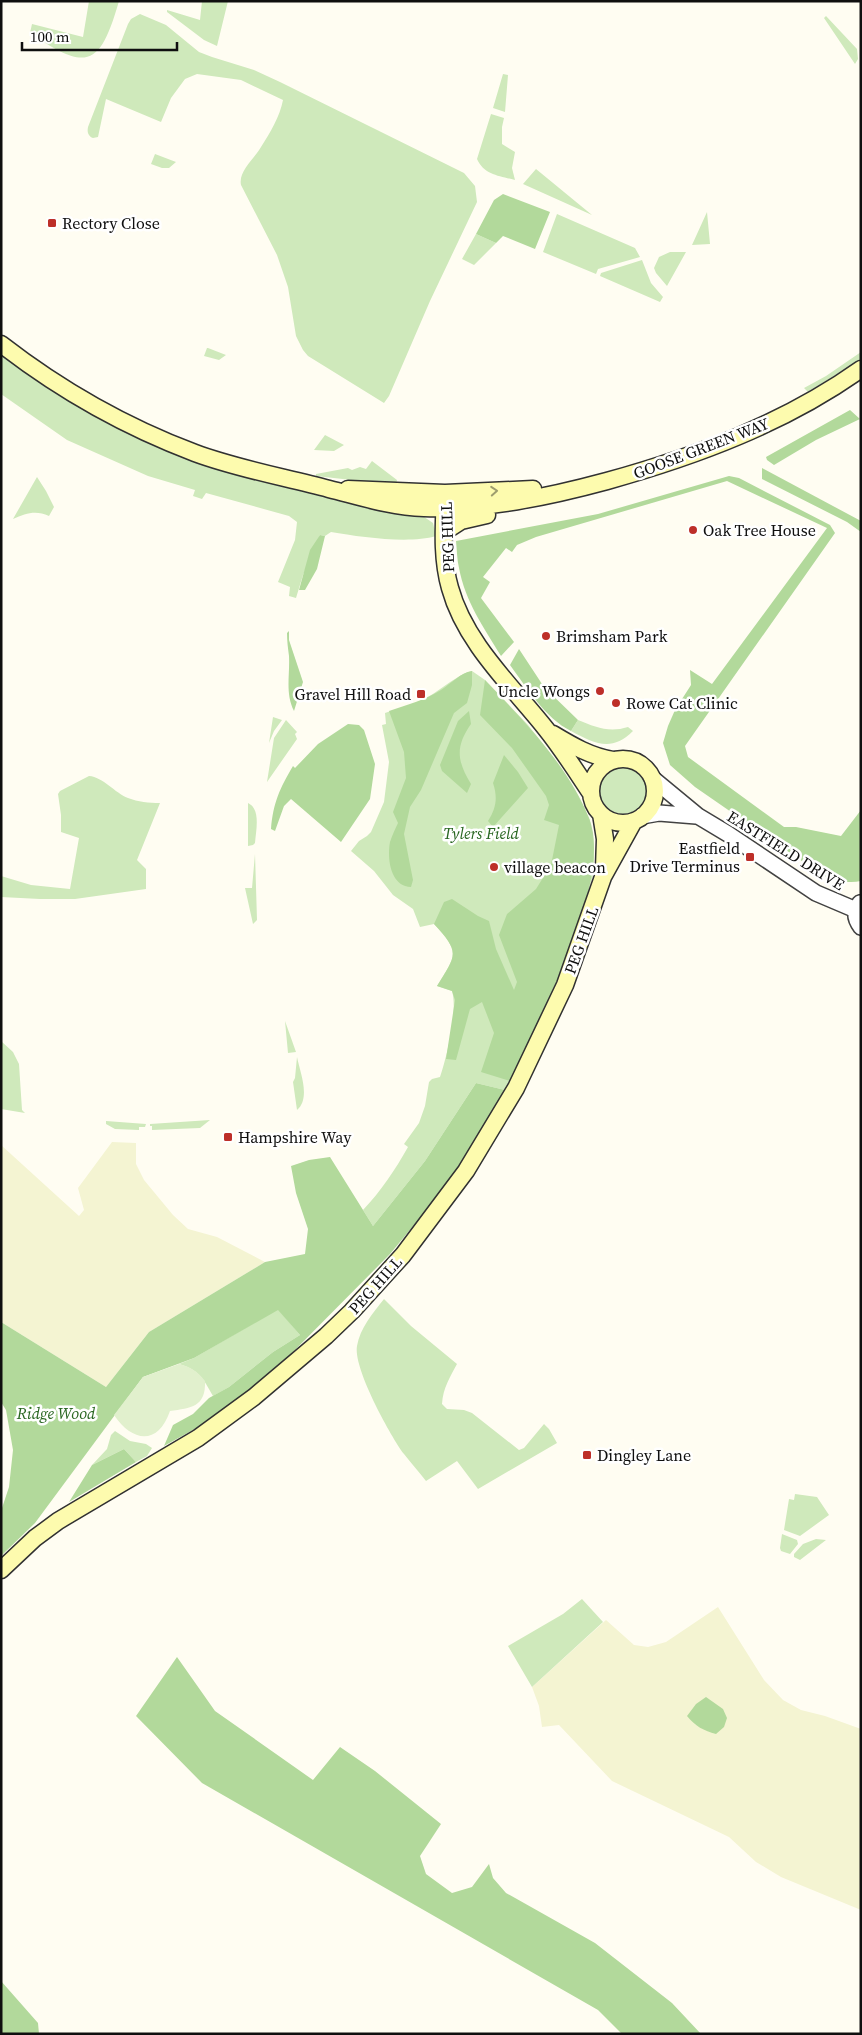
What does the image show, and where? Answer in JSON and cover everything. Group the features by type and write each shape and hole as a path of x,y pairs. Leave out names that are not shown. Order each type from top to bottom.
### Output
{"main road":[{"name":"GOOSE GREEN WAY","path":"1,344 66,389 111,415 157,437 196,453 248,470 384,504 416,508 445,501 589,486"},
{"name":"GOOSE GREEN WAY","path":"445,501 475,506 548,496 664,464 738,437 777,419 813,400 861,369"},
{"path":"444,532 469,518 517,510 534,505 548,496"},
{"name":"PEG HILL","path":"445,501 445,560 450,587 462,619 498,670 546,730 590,792"},
{"name":"PEG HILL","path":"546,730 579,749 602,758 614,760"},
{"path":"603,877 638,819 653,802 655,792 652,778 643,766 634,760 624,758 604,764 596,772 592,781 590,792 592,802 601,814 616,822 638,819"},
{"path":"601,814 605,839 603,877"},
{"name":"PEG HILL","path":"1,1570 35,1538 58,1521 198,1438 248,1402 326,1336 385,1276 426,1227 466,1171 516,1088 565,985 603,877"}],"street":[{"name":"EASTFIELD DRIVE","path":"652,778 698,816 816,893 858,906"},
{"name":"EASTFIELD DRIVE","path":"638,819 659,813 698,816"},
{"path":"858,906 856,916 861,927"}],"green space":[{"path":"89,1 119,1 105,39 98,50 89,56 78,57 65,54 30,33 32,24 83,37"},
{"path":"202,1 228,1 217,46 204,40 167,12 167,10 200,20"},
{"path":"140,14 166,25 199,52 254,70 280,82 464,173 475,186 477,202 430,301 389,396 384,403 308,356 303,350 296,336 288,287 277,255 241,185 244,170 271,130 280,112 283,100 241,80 197,74 185,79 171,98 161,122 106,99 98,137 93,138 89,135 88,127 128,24 131,19"},
{"path":"826,16 857,49 858,59 855,64 824,18"},
{"path":"503,74 508,75 505,112 493,108"},
{"path":"491,114 504,118 502,144 515,152 512,168 515,180 488,172 477,159"},
{"path":"155,154 176,162 169,168 162,168 151,164"},
{"path":"536,169 592,215 523,184"},
{"path":"503,194 550,212 535,249 503,236 496,243 476,234 494,200"},
{"path":"707,212 710,244 692,245"},
{"path":"557,214 635,248 640,257 598,269 596,274 543,252"},
{"path":"476,234 496,243 474,265 462,259"},
{"path":"670,252 686,252 667,286 654,268 659,257"},
{"path":"642,260 651,283 663,297 660,302 600,276 601,273"},
{"path":"207,348 226,355 219,360 204,356"},
{"path":"1,352 96,416 129,434 163,449 234,474 270,483 343,499 417,512 433,523 436,536 399,540 331,532 325,536 320,535 303,575 296,598 289,596 290,587 278,582 295,540 297,522 289,516 206,493 202,499 193,496 195,490 148,476 67,440 1,394"},
{"path":"861,352 861,359 808,392 804,388 826,376"},
{"path":"850,410 860,419 816,440 774,465 767,460 766,457"},
{"path":"325,435 344,445 334,451 314,450"},
{"path":"372,461 397,480 396,485 316,476 316,474 348,468 352,470 360,467 366,469"},
{"path":"762,468 861,521 861,532 847,522 762,479"},
{"path":"729,476 739,478 830,525 835,533 685,746 688,757 784,827 796,827 841,836 861,810 861,881 841,881 822,875 695,787 670,765 663,743 675,710 691,685 690,670 712,684 827,528 727,481 536,537 517,545 512,552 506,548 483,577 490,582 481,598 514,642 501,656 470,603 462,580 456,541 598,514"},
{"path":"37,477 54,507 49,516 31,513 13,519"},
{"path":"320,535 325,536 317,569 305,590 299,590 310,550"},
{"path":"289,631 289,640 303,682 294,711 289,691 287,633"},
{"path":"519,649 544,687 578,720 571,731 545,710 510,665"},
{"name":"Tylers Field","path":"472,671 485,680 528,725 554,758 574,790 590,820 594,847 594,873 558,980 505,1090 476,1083 425,1161 373,1226 363,1210 387,1180 408,1147 404,1144 419,1123 425,1106 429,1082 440,1077 443,1068 451,1034 454,1010 452,991 437,986 452,960 453,954 449,942 434,924 420,927 413,909 393,895 374,871 351,851 359,841 371,832 384,802 389,762 382,725 386,724 385,713 422,700 460,676"},
{"path":"472,671 472,685 467,703 454,713 421,790 410,807 404,834 413,880 411,887 404,885 394,877 389,856 390,842 398,823 393,812 406,778 404,752 389,711 429,697 460,676"},
{"path":"485,680 543,744 569,779 589,818 594,844 591,877 583,913 570,951 538,1024 510,1081 481,1072 494,1033 482,1002 470,1009 456,1060 446,1059 455,1000 452,991 437,986 452,960 453,954 449,942 434,924 444,902 452,899 489,921 496,949 514,990 517,982 499,935 507,914 536,889 551,865 559,825 544,820 549,805 546,796 512,748 480,715"},
{"path":"469,711 471,724 460,747 463,768 471,784 467,793 442,771 440,765 458,721"},
{"path":"273,717 282,720 274,731 269,743"},
{"path":"286,720 297,732 295,734 297,739 267,782 274,738"},
{"path":"578,720 602,728 621,729 628,727 633,731 618,742 603,744 571,731"},
{"path":"348,724 359,725 364,730 375,764 370,799 341,842 291,799 284,806 275,831 271,829 273,811 278,796 293,766 295,768 318,744"},
{"path":"504,755 528,788 493,827 488,821 495,803 493,783"},
{"path":"618,766 628,766 637,770 643,776 647,790 643,804 637,810 628,814 618,814 609,810 603,804 599,795 599,785 603,776 609,770"},
{"path":"89,776 99,779 128,798 160,803 137,860 146,869 146,889 75,899 1,897 1,876 31,885 70,889 79,838 61,832 58,794 60,791"},
{"path":"248,803 255,810 257,820 255,843 248,846"},
{"path":"255,854 257,920 253,924 245,888 252,888"},
{"path":"285,1021 296,1052 288,1053"},
{"path":"1,1041 13,1052 19,1064 22,1110 25,1113 1,1109"},
{"path":"297,1057 304,1092 301,1105 297,1110 293,1082"},
{"name":"Ridge Wood","path":"476,1083 505,1090 452,1179 390,1254 284,1361 239,1399 200,1426 164,1446 173,1425 193,1414 209,1398 229,1387 273,1352 300,1335 278,1310 194,1358 143,1377 35,1523 1,1556 1,1511 9,1487 13,1450 6,1410 1,1402 1,1322 106,1387 149,1332 265,1262 305,1254 308,1229 296,1193 291,1166 309,1160 330,1157 373,1226 425,1161"},
{"path":"210,1120 200,1128 152,1130 152,1126 150,1126 150,1124"},
{"path":"106,1121 146,1124 145,1127 139,1127 139,1130 115,1129 106,1124"},
{"path":"112,1142 136,1143 136,1164 144,1180 173,1215 188,1229 217,1237 265,1262 149,1332 106,1387 1,1322 1,1145 79,1216 84,1210 78,1188"},
{"path":"384,1299 411,1326 457,1364 444,1393 442,1404 447,1409 464,1410 472,1413 519,1450 524,1448 544,1424 557,1443 478,1489 457,1461 426,1481 404,1454 390,1432 366,1385 357,1356 357,1346 361,1333 367,1321"},
{"path":"278,1309 300,1335 273,1352 229,1387 213,1396 196,1372 179,1364 194,1358"},
{"path":"179,1364 194,1370 205,1381 205,1390 200,1401 191,1407 170,1411 159,1430 152,1435 136,1435 129,1431 114,1415 143,1377"},
{"path":"115,1431 130,1441 146,1444 152,1448 147,1456 136,1462 124,1449 92,1465 107,1449 111,1435"},
{"path":"124,1449 136,1462 69,1502 92,1465"},
{"path":"795,1494 817,1497 829,1515 800,1536 784,1530 789,1499 794,1500"},
{"path":"782,1534 797,1540 798,1544 790,1554 781,1551"},
{"path":"816,1539 826,1540 800,1560 794,1557 794,1554 803,1544"},
{"path":"582,1599 603,1622 532,1687 508,1646 563,1614"},
{"path":"718,1607 764,1680 783,1700 801,1710 825,1716 861,1729 861,1910 781,1877 756,1862 729,1837 612,1781 559,1725 542,1727 539,1706 532,1687 606,1620 634,1645 648,1647 666,1642"},
{"path":"177,1657 215,1711 313,1780 340,1747 375,1771 441,1824 420,1856 426,1874 452,1893 472,1887 489,1864 493,1878 506,1893 595,1943 672,2003 701,2034 622,2034 598,2010 202,1783 136,1716"},
{"path":"706,1697 723,1709 727,1718 724,1727 716,1734 700,1728 687,1716 696,1704"},
{"path":"1,1981 38,2023 39,2034 1,2034"}],"place":[{"name":"Rectory Close","path":"52,223"},
{"name":"Oak Tree House","path":"693,530"},
{"name":"Brimsham Park","path":"546,636"},
{"name":"Uncle Wongs","path":"600,691"},
{"name":"Gravel Hill Road","path":"421,694"},
{"name":"Rowe Cat Clinic","path":"616,703"},
{"name":"Eastfield Drive Terminus","path":"750,857"},
{"name":"village beacon","path":"494,867"},
{"name":"Hampshire Way","path":"228,1137"},
{"name":"Dingley Lane","path":"587,1455"}]}
